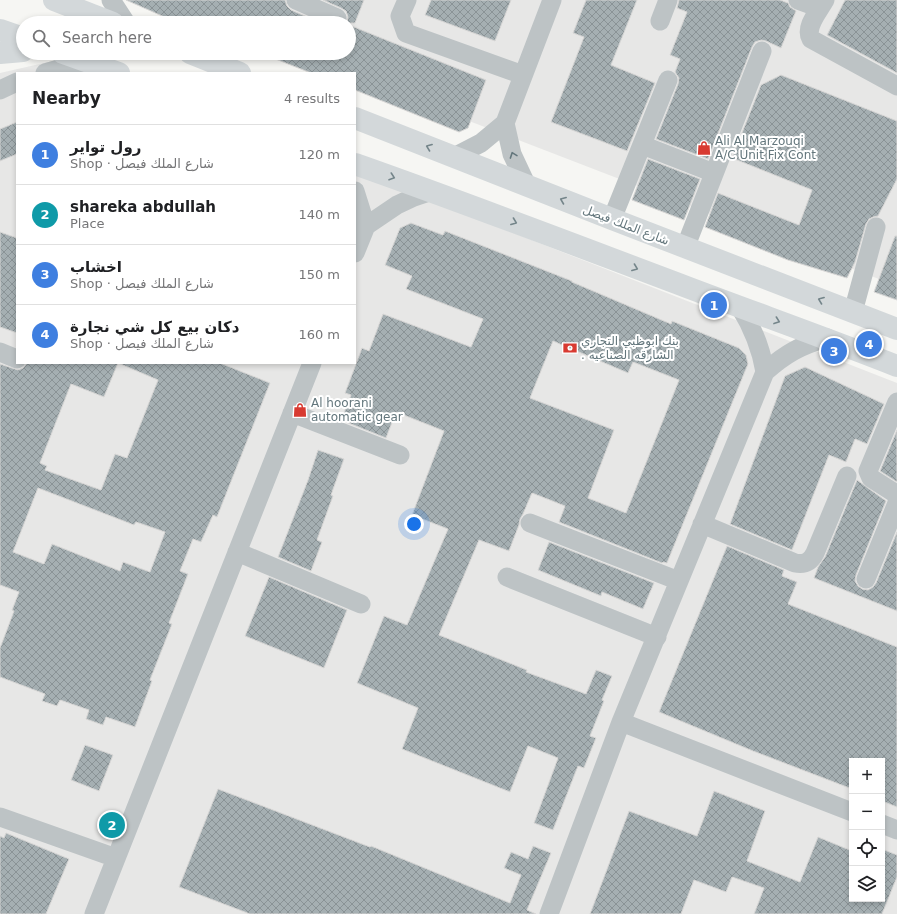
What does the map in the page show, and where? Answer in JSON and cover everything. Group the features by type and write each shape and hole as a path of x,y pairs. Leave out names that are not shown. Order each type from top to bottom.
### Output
{"main road":[{"path":"54,0 95,16"},
{"path":"79,0 100,16"},
{"path":"0,30 16,36"},
{"path":"0,53 16,52"},
{"path":"84,60 116,72"},
{"path":"208,60 238,72"},
{"name":"شارع الملك فيصل","path":"356,118 685,248 897,329"},
{"path":"356,164 432,191 740,307 827,338 897,366"}],"street":[{"path":"111,0 121,16"},
{"path":"296,0 332,16"},
{"path":"406,0 400,16 406,33 523,75"},
{"path":"454,157 481,142 505,123 552,0"},
{"path":"660,21 668,0"},
{"path":"798,0 822,4 809,30 811,39 897,86"},
{"path":"685,248 762,51"},
{"path":"48,72 93,63"},
{"path":"612,219 668,80"},
{"path":"0,90 16,82"},
{"path":"505,123 512,154 527,186"},
{"path":"642,145 714,173"},
{"path":"356,251 366,226 397,205 432,191"},
{"path":"356,194 366,226"},
{"path":"853,312 876,227"},
{"path":"740,307 756,338 762,355 765,372"},
{"path":"549,914 621,722 765,372 778,360 794,350 827,338"},
{"path":"0,352 16,359"},
{"path":"94,914 312,364"},
{"path":"897,402 868,471 871,478 896,494 897,499"},
{"path":"292,413 400,455"},
{"path":"702,524 795,563 805,563 809,561 815,553 847,476"},
{"path":"866,579 897,503"},
{"path":"530,523 679,581"},
{"path":"237,552 360,604"},
{"path":"507,577 657,637"},
{"path":"621,722 849,811"},
{"path":"0,817 116,858"},
{"path":"885,825 897,830"}],"shaded area":[{"path":"155,0 897,0 897,286 356,77 356,72 341,72 310,60 356,60 356,16 197,16"},
{"path":"57,60 71,60 101,72 16,72 16,364 356,364 356,171 897,383 897,914 0,914 0,73"}],"building":[{"path":"126,0 285,0 287,6 291,10 305,16 162,16"},
{"path":"323,0 364,0 356,20 356,16 348,16 346,11"},
{"path":"431,0 511,0 495,41 425,15"},
{"path":"586,0 637,0 611,65 655,83 627,151 551,122 584,37 573,33"},
{"path":"679,0 780,0 788,3 790,7 796,11 781,48 761,40 755,42 752,47 708,159 656,139 679,78 675,72 680,59 670,55 687,12 677,8"},
{"path":"845,0 897,0 897,73 827,35"},
{"path":"356,28 486,80 468,128 459,132 356,90 356,72 308,72 278,60 356,60"},
{"path":"781,75 897,121 897,179 878,216 869,219 866,224 855,262 847,278 788,260 705,227 718,193 799,225 812,190 732,158 761,85"},
{"path":"16,122 16,154 0,161 0,129"},
{"path":"648,159 700,179 684,220 632,200"},
{"path":"411,223 443,235 445,231 572,281 671,324 672,321 739,348 746,355 748,364 667,563 662,563 559,522 565,506 532,493 520,519 509,551 479,540 439,635 527,670 526,672 586,694 596,670 612,676 590,736 596,738 584,768 578,766 553,830 534,823 558,758 528,746 510,792 402,749 418,708 357,683 384,616 407,625 448,529 412,515 444,431 396,412 386,438 341,420 351,395 345,393 362,348 369,351 383,314 471,347 483,319 406,289 412,276 385,265 400,228","holes":["553,341 628,373 633,362 679,380 626,513 588,498 614,430 530,398"]},
{"path":"0,232 16,238 16,333 0,327"},
{"path":"895,236 897,236 897,300 874,292"},
{"path":"0,364 18,370 23,368 26,364 118,364 104,397 71,384 40,463 47,466 45,470 101,490 115,454 127,458 158,380 120,364 222,364 270,383 217,517 213,515 201,542 193,539 180,571 188,574 169,623 172,624 150,680 152,681 135,727 106,717 103,725 86,719 89,710 60,700 57,706 42,701 45,694 0,677 0,648 14,611 12,610 19,592 0,585","holes":["38,488 134,525 136,522 165,532 150,572 123,562 120,571 52,544 44,564 13,552"]},
{"path":"805,367 884,404 867,444 855,439 846,462 829,455 792,550 730,524 785,376"},
{"path":"897,430 897,482 880,471"},
{"path":"318,450 344,459 331,495 333,496 317,540 322,542 311,571 278,557"},
{"path":"857,480 886,501 856,575 855,581 862,589 868,590 873,587 897,532 897,611 814,578 818,567 825,557"},
{"path":"549,542 654,583 643,609 602,592 601,596 538,570"},
{"path":"727,546 784,570 782,576 797,582 788,604 897,647 897,807 885,802 885,758 849,758 849,788 753,751 659,712"},
{"path":"269,577 347,610 324,668 245,636"},
{"path":"85,745 113,755 99,791 71,780"},
{"path":"218,789 370,847 371,846 510,903 521,875 504,868 511,852 528,859 533,846 551,853 527,910 536,914 250,914 179,887"},
{"path":"714,791 765,811 747,861 800,882 818,837 849,850 849,902 885,902 885,850 897,855 897,877 882,914 754,914 764,888 732,877 726,892 694,880 681,914 590,914 629,811 697,836"},
{"path":"6,833 69,859 46,914 0,914 0,836 4,838"}],"place":[{"name":"Ali Al Marzouqi A/C Unit Fix Cont","path":"704,148"},
{"name":"رول تواير","path":"714,305"},
{"name":"دكان بيع كل شي نجارة","path":"869,344"},
{"name":"بنك ابوظبي التجاري . الشارقه الصناعيه","path":"570,348"},
{"name":"اخشاب","path":"834,351"},
{"name":"Al hoorani automatic gear","path":"300,410"},
{"name":"shareka abdullah","path":"112,825"}]}
